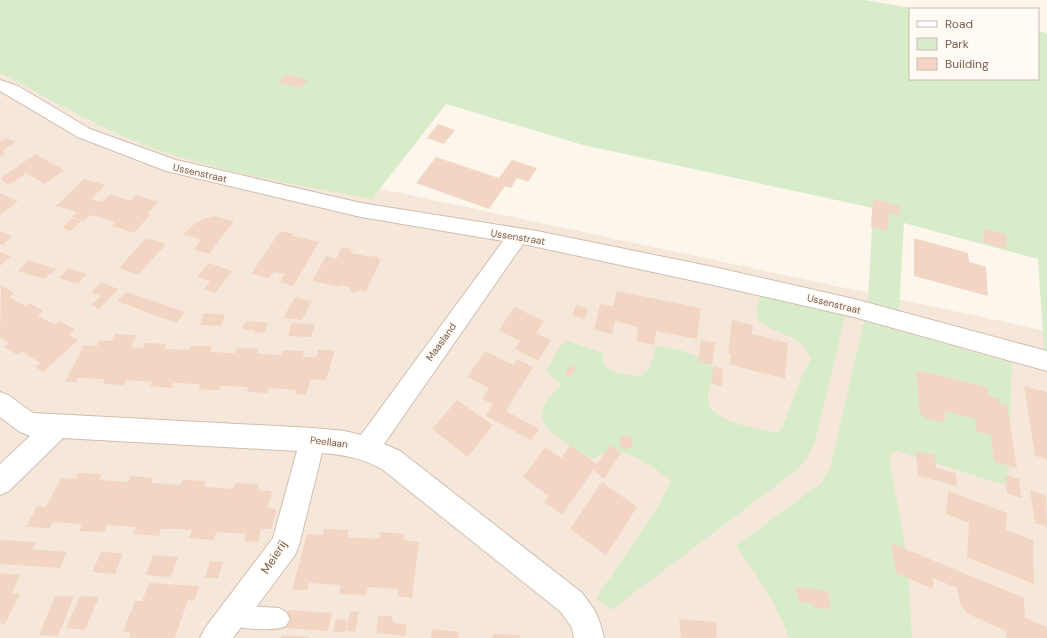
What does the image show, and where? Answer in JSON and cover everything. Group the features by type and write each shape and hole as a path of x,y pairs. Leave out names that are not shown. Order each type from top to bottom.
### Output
{"street":[{"name":"Ussenstraat","path":"0,85 12,90 84,133 172,166 362,210 517,237 537,239 711,275 847,307 1047,361"},
{"name":"Maasland","path":"366,448 517,237"},
{"name":"Peellaan","path":"0,403 29,424 313,440 344,443 366,448 391,460 572,602 586,622 589,638"},
{"path":"0,482 59,425"},
{"name":"Meierij","path":"215,638 285,544 313,440"}],"lane":[{"path":"232,616 279,619"}],"shaded area":[{"path":"0,56 335,179 1047,331 1047,638 0,638"}],"green space":[{"path":"0,0 865,0 911,8 909,8 909,80 1039,80 1039,31 1047,33 1047,352 1044,351 1038,259 904,223 899,311 868,302 873,208 583,145 446,104 372,199 245,174 170,154 105,128 0,73"},
{"path":"762,293 845,316 815,442 807,458 797,470 611,610 596,598 658,507 671,480 641,460 624,453 615,451 607,452 592,459 553,433 543,420 542,413 547,402 561,385 546,371 561,345 568,341 603,353 603,363 614,372 637,376 641,376 650,367 655,349 659,346 683,351 704,361 717,371 708,398 710,407 715,412 722,417 741,425 778,432 783,426 803,373 811,359 806,349 799,342 773,330 760,321 757,314 757,305"},
{"path":"864,321 1012,363 1008,486 896,451 890,454 890,464 907,557 912,638 789,638 779,613 759,579 736,546 821,483 830,469"}],"building":[{"path":"287,74 308,80 300,88 278,82"},
{"path":"438,124 455,130 444,144 427,138"},
{"path":"6,138 16,142 2,151 5,153 0,157 0,140 2,141"},
{"path":"35,154 64,170 45,184 26,173 9,185 0,179"},
{"path":"436,157 499,178 512,160 537,168 528,182 517,178 511,188 505,186 489,209 416,183"},
{"path":"84,179 105,185 91,199 102,202 110,194 130,201 136,195 158,202 147,214 150,215 134,233 112,226 116,222 90,215 84,221 71,217 77,212 56,206"},
{"path":"0,193 18,201 0,215"},
{"path":"873,199 900,206 900,215 889,213 888,231 871,227"},
{"path":"213,216 234,221 209,254 194,250 201,239 183,235 195,223"},
{"path":"72,218 81,221 71,231 62,228"},
{"path":"983,229 1006,234 1007,249 984,243"},
{"path":"0,231 12,236 3,245 0,244"},
{"path":"280,231 294,234 292,236 319,242 293,286 280,282 285,274 274,272 269,278 251,274"},
{"path":"146,238 166,244 138,275 119,268"},
{"path":"914,238 968,253 969,262 986,267 988,296 914,276"},
{"path":"342,247 352,249 351,253 371,257 376,255 381,260 366,291 361,290 352,293 349,287 342,285 340,287 312,281 326,256 336,259"},
{"path":"0,252 11,256 0,266"},
{"path":"29,260 57,269 44,279 18,271"},
{"path":"209,263 232,271 215,293 204,289 210,281 197,277"},
{"path":"68,268 87,274 78,284 59,278"},
{"path":"101,282 118,289 99,309 91,305 101,296 91,293"},
{"path":"1,285 14,293 9,297 25,306 29,303 43,311 38,316 55,325 60,321 75,330 69,335 78,340 43,372 35,367 40,363 22,351 18,355 4,347 9,343 0,337"},
{"path":"617,291 701,308 697,339 656,331 654,345 636,341 638,327 615,321 612,334 594,330 600,304 613,306"},
{"path":"126,292 185,312 176,323 117,301"},
{"path":"295,297 312,301 302,320 283,318"},
{"path":"576,305 588,308 585,319 572,316"},
{"path":"514,307 544,321 536,333 551,340 538,361 515,349 520,341 499,330"},
{"path":"204,313 225,315 221,326 200,325"},
{"path":"732,320 753,325 752,334 788,343 785,379 729,364 731,354 728,353"},
{"path":"246,321 268,323 264,333 254,332 255,330 242,329"},
{"path":"292,323 315,324 311,337 288,336"},
{"path":"115,334 137,335 131,347 143,348 145,343 166,344 164,349 189,350 191,346 212,346 210,352 235,353 237,348 248,348 258,349 257,354 282,355 283,350 304,351 303,357 316,357 318,350 335,350 326,380 311,379 306,395 295,394 296,390 269,388 268,393 247,392 248,387 221,386 219,390 199,389 200,384 173,383 172,388 150,386 152,382 126,380 124,385 103,384 105,379 78,378 76,382 65,382 84,345 97,346 99,341 111,341"},
{"path":"701,340 715,343 712,365 698,361"},
{"path":"485,351 513,365 517,359 533,367 506,411 539,429 531,440 486,416 493,404 482,399 489,388 467,377"},
{"path":"570,365 576,368 570,377 565,374"},
{"path":"713,366 723,369 722,386 712,384"},
{"path":"916,370 987,387 989,396 999,399 999,403 1007,405 1017,468 994,462 991,435 977,432 975,419 945,411 945,420 941,422 925,418 920,413"},
{"path":"1024,386 1047,392 1047,459 1035,456"},
{"path":"457,400 493,425 468,457 432,429"},
{"path":"623,435 629,435 633,439 633,445 629,449 623,449 619,445 619,439"},
{"path":"570,445 597,464 610,445 621,453 604,479 593,470 562,515 544,502 549,496 523,477 545,447 561,458"},
{"path":"916,451 935,455 936,468 956,473 957,486 918,476"},
{"path":"79,473 102,474 99,480 128,482 130,476 153,478 151,483 181,485 183,480 206,481 204,487 233,489 235,483 259,484 257,490 272,491 268,508 277,509 271,529 261,529 258,542 244,541 246,534 216,532 214,540 189,538 192,530 177,529 161,529 159,536 133,534 136,527 107,525 104,532 79,531 82,524 53,522 49,528 26,527 37,506 46,507 61,478 76,479"},
{"path":"1005,475 1019,479 1021,498 1007,493"},
{"path":"602,482 637,507 606,555 570,529"},
{"path":"1030,490 1046,495 1047,527 1035,523"},
{"path":"948,491 1007,513 1006,530 1033,540 1034,584 967,557 969,523 946,514"},
{"path":"324,529 349,530 347,537 379,539 380,532 404,534 403,540 419,542 412,598 397,596 398,589 368,587 366,595 339,594 341,585 309,583 307,590 292,590 307,534 323,535"},
{"path":"0,540 36,542 32,549 67,552 60,568 0,564"},
{"path":"891,543 1024,598 1025,618 1047,627 1047,638 1006,638 1006,631 968,614 960,604 957,588 933,578 933,589 896,573"},
{"path":"101,552 123,553 115,574 92,572"},
{"path":"153,555 178,557 171,577 146,575"},
{"path":"210,561 223,562 218,578 205,578"},
{"path":"0,573 20,575 12,593 20,593 5,624 0,623"},
{"path":"149,583 199,586 194,601 188,600 175,638 129,638 131,633 123,632 135,601 142,601"},
{"path":"796,587 828,591 830,609 814,608 813,603 799,602"},
{"path":"55,596 74,596 58,636 39,635"},
{"path":"80,596 99,597 85,630 66,628"},
{"path":"288,610 332,613 328,631 284,628"},
{"path":"350,611 359,612 355,632 346,631"},
{"path":"378,616 391,616 394,623 407,624 405,636 376,633"},
{"path":"336,619 347,620 345,633 333,631"},
{"path":"679,619 716,622 717,638 681,638"},
{"path":"433,629 459,632 458,638 431,638"},
{"path":"493,634 520,635 520,638 493,638"},
{"path":"282,635 309,637 309,638 281,638"}]}
